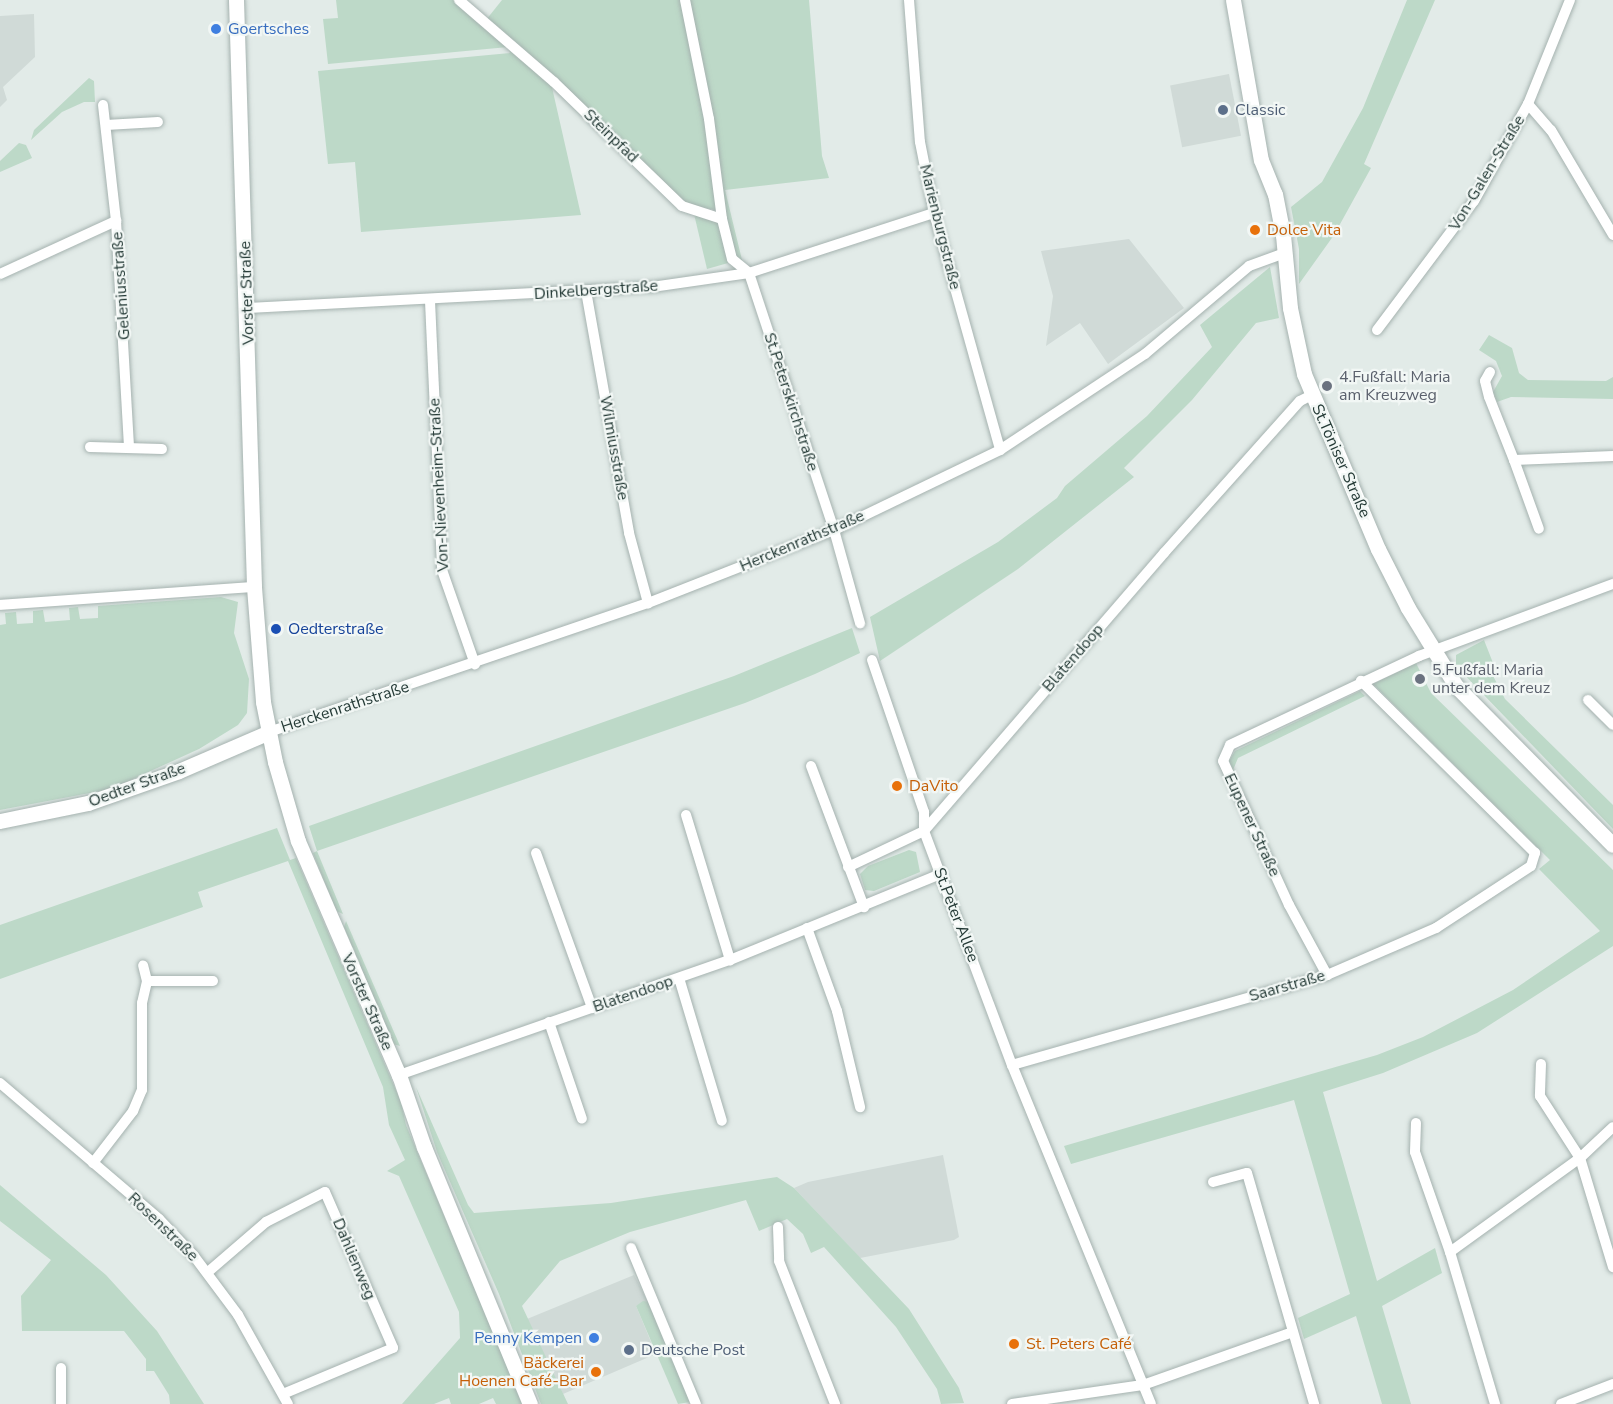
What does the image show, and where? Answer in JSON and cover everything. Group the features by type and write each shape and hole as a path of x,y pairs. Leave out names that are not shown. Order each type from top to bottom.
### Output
{"main road":[{"name":"Vorster Straße","path":"236,0 248,308 254,587 269,732 298,841 399,1075 424,1147 530,1404"},
{"name":"St.Töniser Straße","path":"1233,0 1262,160 1275,194 1285,253 1293,327 1312,395 1337,444 1378,549 1433,652 1456,686 1613,845"},
{"name":"Oedter Straße","path":"0,821 88,803 179,771 269,732"}],"street":[{"name":"Steinpfad","path":"459,0 554,82 682,206 722,219"},
{"path":"685,0 710,119 722,219 732,259 748,273"},
{"name":"Marienburgstraße","path":"909,0 920,142 934,213 1000,450"},
{"name":"Von-Galen-Straße","path":"1377,330 1474,201 1528,104 1570,0"},
{"path":"1528,104 1551,130 1611,229"},
{"name":"Geleniusstraße","path":"103,105 116,221 129,448"},
{"path":"106,125 158,122"},
{"name":"Dinkelbergstraße","path":"248,308 430,301 652,287 748,273 934,213"},
{"path":"0,274 116,221"},
{"name":"Herckenrathstraße","path":"269,732 475,664 648,603 834,530 1000,450 1144,354 1249,266 1285,253"},
{"name":"St.Peterskirchstraße","path":"748,273 834,530"},
{"name":"Wilmiusstraße","path":"586,291 629,533 648,603"},
{"name":"Von-Nievenheim-Straße","path":"430,301 442,570 475,664"},
{"path":"1490,372 1485,381 1489,397 1539,529"},
{"name":"Blatendoop","path":"848,867 924,831 1164,553 1300,401 1312,395"},
{"path":"90,447 162,449"},
{"path":"1514,460 1613,456"},
{"path":"834,530 860,623"},
{"name":"Eupener Straße","path":"1327,975 1289,906 1223,761 1230,745 1361,681 1613,584"},
{"path":"0,605 254,587"},
{"name":"St.Peter Allee","path":"872,660 924,812 924,831 1012,1065 1051,1167 1152,1404"},
{"name":"Saarstraße","path":"1012,1065 1327,975 1437,928 1531,866 1535,853 1361,681"},
{"path":"1588,700 1613,725"},
{"path":"812,766 864,907"},
{"path":"686,815 730,960"},
{"path":"536,853 592,1008"},
{"name":"Blatendoop","path":"399,1075 730,960 941,874"},
{"path":"807,928 837,1011 860,1107"},
{"path":"93,1163 133,1111 142,1090 142,1003 147,981 143,965"},
{"path":"679,978 722,1121"},
{"path":"147,981 213,981"},
{"path":"549,1022 582,1119"},
{"path":"1541,1064 1540,1096 1580,1158 1613,1267"},
{"name":"Rosenstraße","path":"0,1083 159,1219 208,1272 263,1356 286,1399"},
{"path":"1416,1123 1415,1152 1450,1252 1495,1404"},
{"path":"1450,1252 1580,1158 1613,1127"},
{"path":"1213,1182 1247,1173 1314,1404"},
{"name":"Dahlienweg","path":"208,1272 266,1222 325,1192 393,1348 286,1399"},
{"path":"778,1227 779,1261 835,1404"},
{"path":"631,1248 696,1404"},
{"path":"1012,1404 1143,1385 1293,1332"},
{"path":"61,1368 61,1404"},
{"path":"1561,1404 1613,1384"}],"shaded area":[{"path":"34,14 35,57 3,87 7,100 0,107 0,16"},
{"path":"1229,74 1241,136 1182,147 1170,85"},
{"path":"1129,239 1184,308 1108,364 1080,323 1046,346 1053,296 1041,251"},
{"path":"943,1155 959,1237 954,1240 860,1258 794,1188 808,1182"},
{"path":"634,1275 648,1302 636,1306 656,1354 563,1394 527,1319"}],"green space":[{"path":"336,0 454,0 508,47 328,64 323,19 338,18"},
{"path":"502,0 680,0 705,119 716,210 685,205 486,20"},
{"path":"688,0 809,0 822,156 829,178 725,190 742,260 736,261 720,191"},
{"path":"1407,0 1435,0 1364,164 1371,168 1334,235 1299,284 1299,249 1291,207 1322,182 1363,108"},
{"path":"509,50 551,83 581,215 361,232 355,162 328,164 318,71 510,53"},
{"path":"89,78 94,81 95,102 84,102 62,112 31,140 34,130"},
{"path":"19,143 26,145 32,158 0,172 0,161"},
{"path":"694,214 719,222 728,263 707,269"},
{"path":"1270,267 1279,318 1256,323 1192,400 1124,468 1134,477 1018,569 880,661 870,617 998,542 1057,498 1065,486 1147,416 1212,347 1200,325"},
{"path":"1489,335 1512,348 1519,373 1528,380 1606,381 1613,377 1613,399 1511,397 1497,402 1493,392 1502,376 1496,361 1479,350"},
{"path":"221,597 238,602 234,633 249,679 247,713 238,725 199,749 111,789 0,810 0,625 6,624 5,613 16,612 17,624 33,623 33,611 43,610 45,622 70,620 69,608 78,607 80,619 98,618 98,606"},
{"path":"852,628 860,653 815,674 745,703 317,851 309,826 734,676"},
{"path":"1484,640 1495,668 1490,670 1505,699 1613,805 1613,829 1456,666 1456,655"},
{"path":"1416,663 1431,693 1613,870 1613,946 1477,1033 1383,1073 1323,1092 1377,1281 1435,1248 1442,1273 1382,1306 1411,1404 1382,1404 1356,1316 1304,1339 1298,1318 1350,1294 1294,1100 1071,1164 1064,1146 1377,1055 1423,1037 1513,990 1600,931 1539,869 1550,860 1373,684"},
{"path":"1360,691 1365,696 1238,758 1233,770 1229,761 1235,751"},
{"path":"277,828 290,860 296,858 401,1102 406,1125 523,1404 496,1404 493,1398 479,1404 451,1404 449,1398 434,1404 402,1404 460,1338 459,1312 399,1176 387,1171 405,1160 389,1125 383,1087 288,861 198,892 203,907 0,979 0,925"},
{"path":"909,850 916,852 920,872 874,891 865,890 860,874 868,866"},
{"path":"317,851 343,914 336,911 313,853"},
{"path":"346,921 400,1046 393,1044 344,927"},
{"path":"416,1087 468,1205 474,1213 611,1203 777,1177 794,1188 909,1309 959,1388 964,1403 941,1404 937,1389 896,1327 824,1247 811,1253 803,1234 787,1219 759,1231 746,1200 630,1232 560,1261 522,1306 568,1404 541,1404 499,1294 437,1152"},
{"path":"0,1185 106,1275 157,1331 204,1404 170,1404 169,1395 154,1371 146,1371 146,1359 124,1331 22,1331 21,1296 51,1260 0,1221"},
{"path":"643,1301 648,1302 690,1402 678,1404 636,1306"}],"place":[{"name":"Goertsches","path":"216,29"},
{"name":"Classic","path":"1223,110"},
{"name":"Dolce Vita","path":"1255,230"},
{"name":"4.Fußfall: Maria am Kreuzweg","path":"1327,386"},
{"name":"Oedterstraße","path":"276,629"},
{"name":"5.Fußfall: Maria unter dem Kreuz","path":"1420,679"},
{"name":"DaVito","path":"897,786"},
{"name":"Penny Kempen","path":"594,1338"},
{"name":"St. Peters Café","path":"1014,1344"},
{"name":"Deutsche Post","path":"629,1350"},
{"name":"Bäckerei Hoenen Café-Bar","path":"596,1372"}]}
